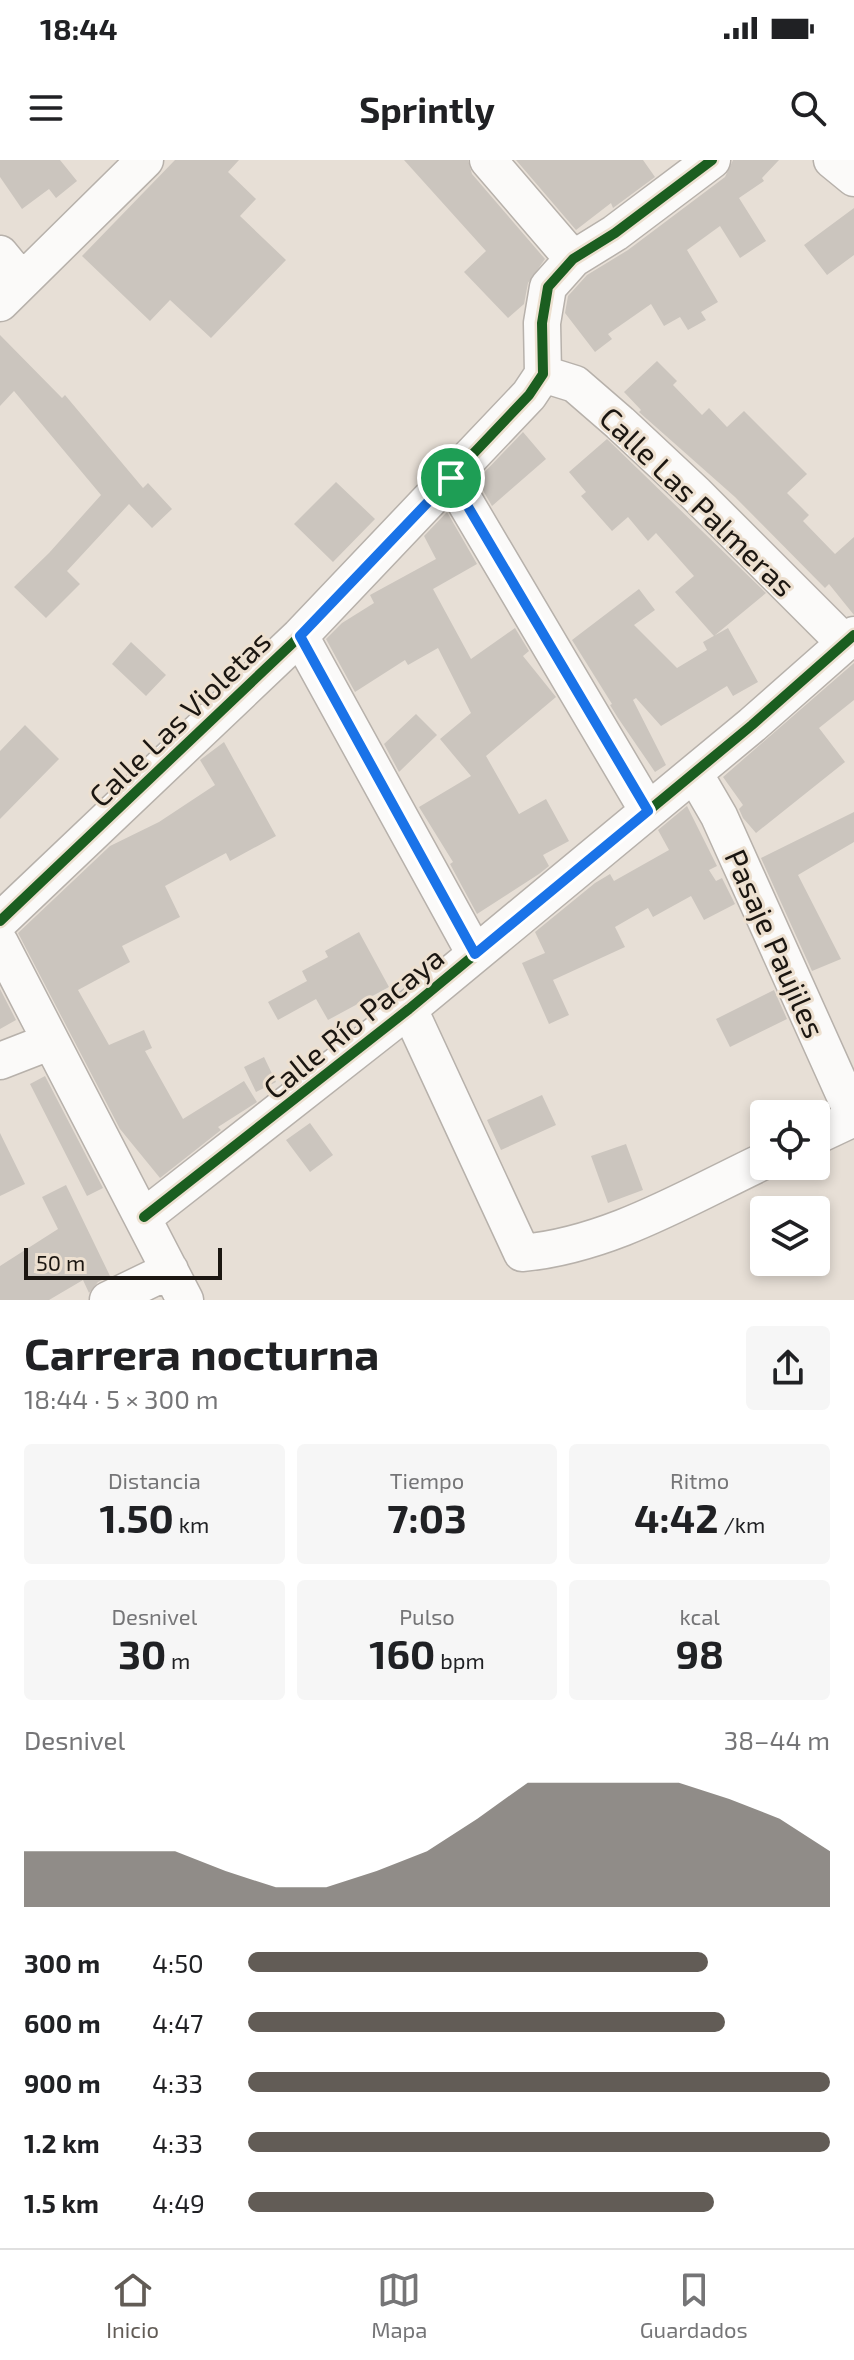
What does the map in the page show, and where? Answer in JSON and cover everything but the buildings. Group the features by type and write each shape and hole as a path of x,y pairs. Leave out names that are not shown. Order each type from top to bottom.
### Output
{"street":[{"path":"7,279 145,160"},
{"path":"488,160 573,259"},
{"path":"543,374 542,323 548,287 573,259 615,233 712,160"},
{"path":"832,160 854,178"},
{"name":"Calle Las Violetas","path":"0,921 300,636 529,395 543,374"},
{"name":"Calle Las Palmeras","path":"543,374 575,384 849,638"},
{"path":"451,478 648,811"},
{"path":"300,636 475,954"},
{"name":"Calle Río Pacaya","path":"144,1217 409,1009 694,773 849,638"},
{"name":"Pasaje Paujiles","path":"694,773 719,816 854,1117"},
{"path":"0,943 178,1285 108,1300"},
{"path":"409,1009 522,1253 557,1250 617,1231 750,1168"},
{"path":"0,1061 49,1042"},
{"path":"830,1129 854,1117"}],"cycle path":[{"path":"0,921 300,636 529,395 543,374 542,323 548,287 573,259 615,233 712,160"},
{"path":"144,1217 409,1009 752,725 854,635"}],"route":[{"path":"451,478 648,811 475,954 300,636 451,478"}]}
